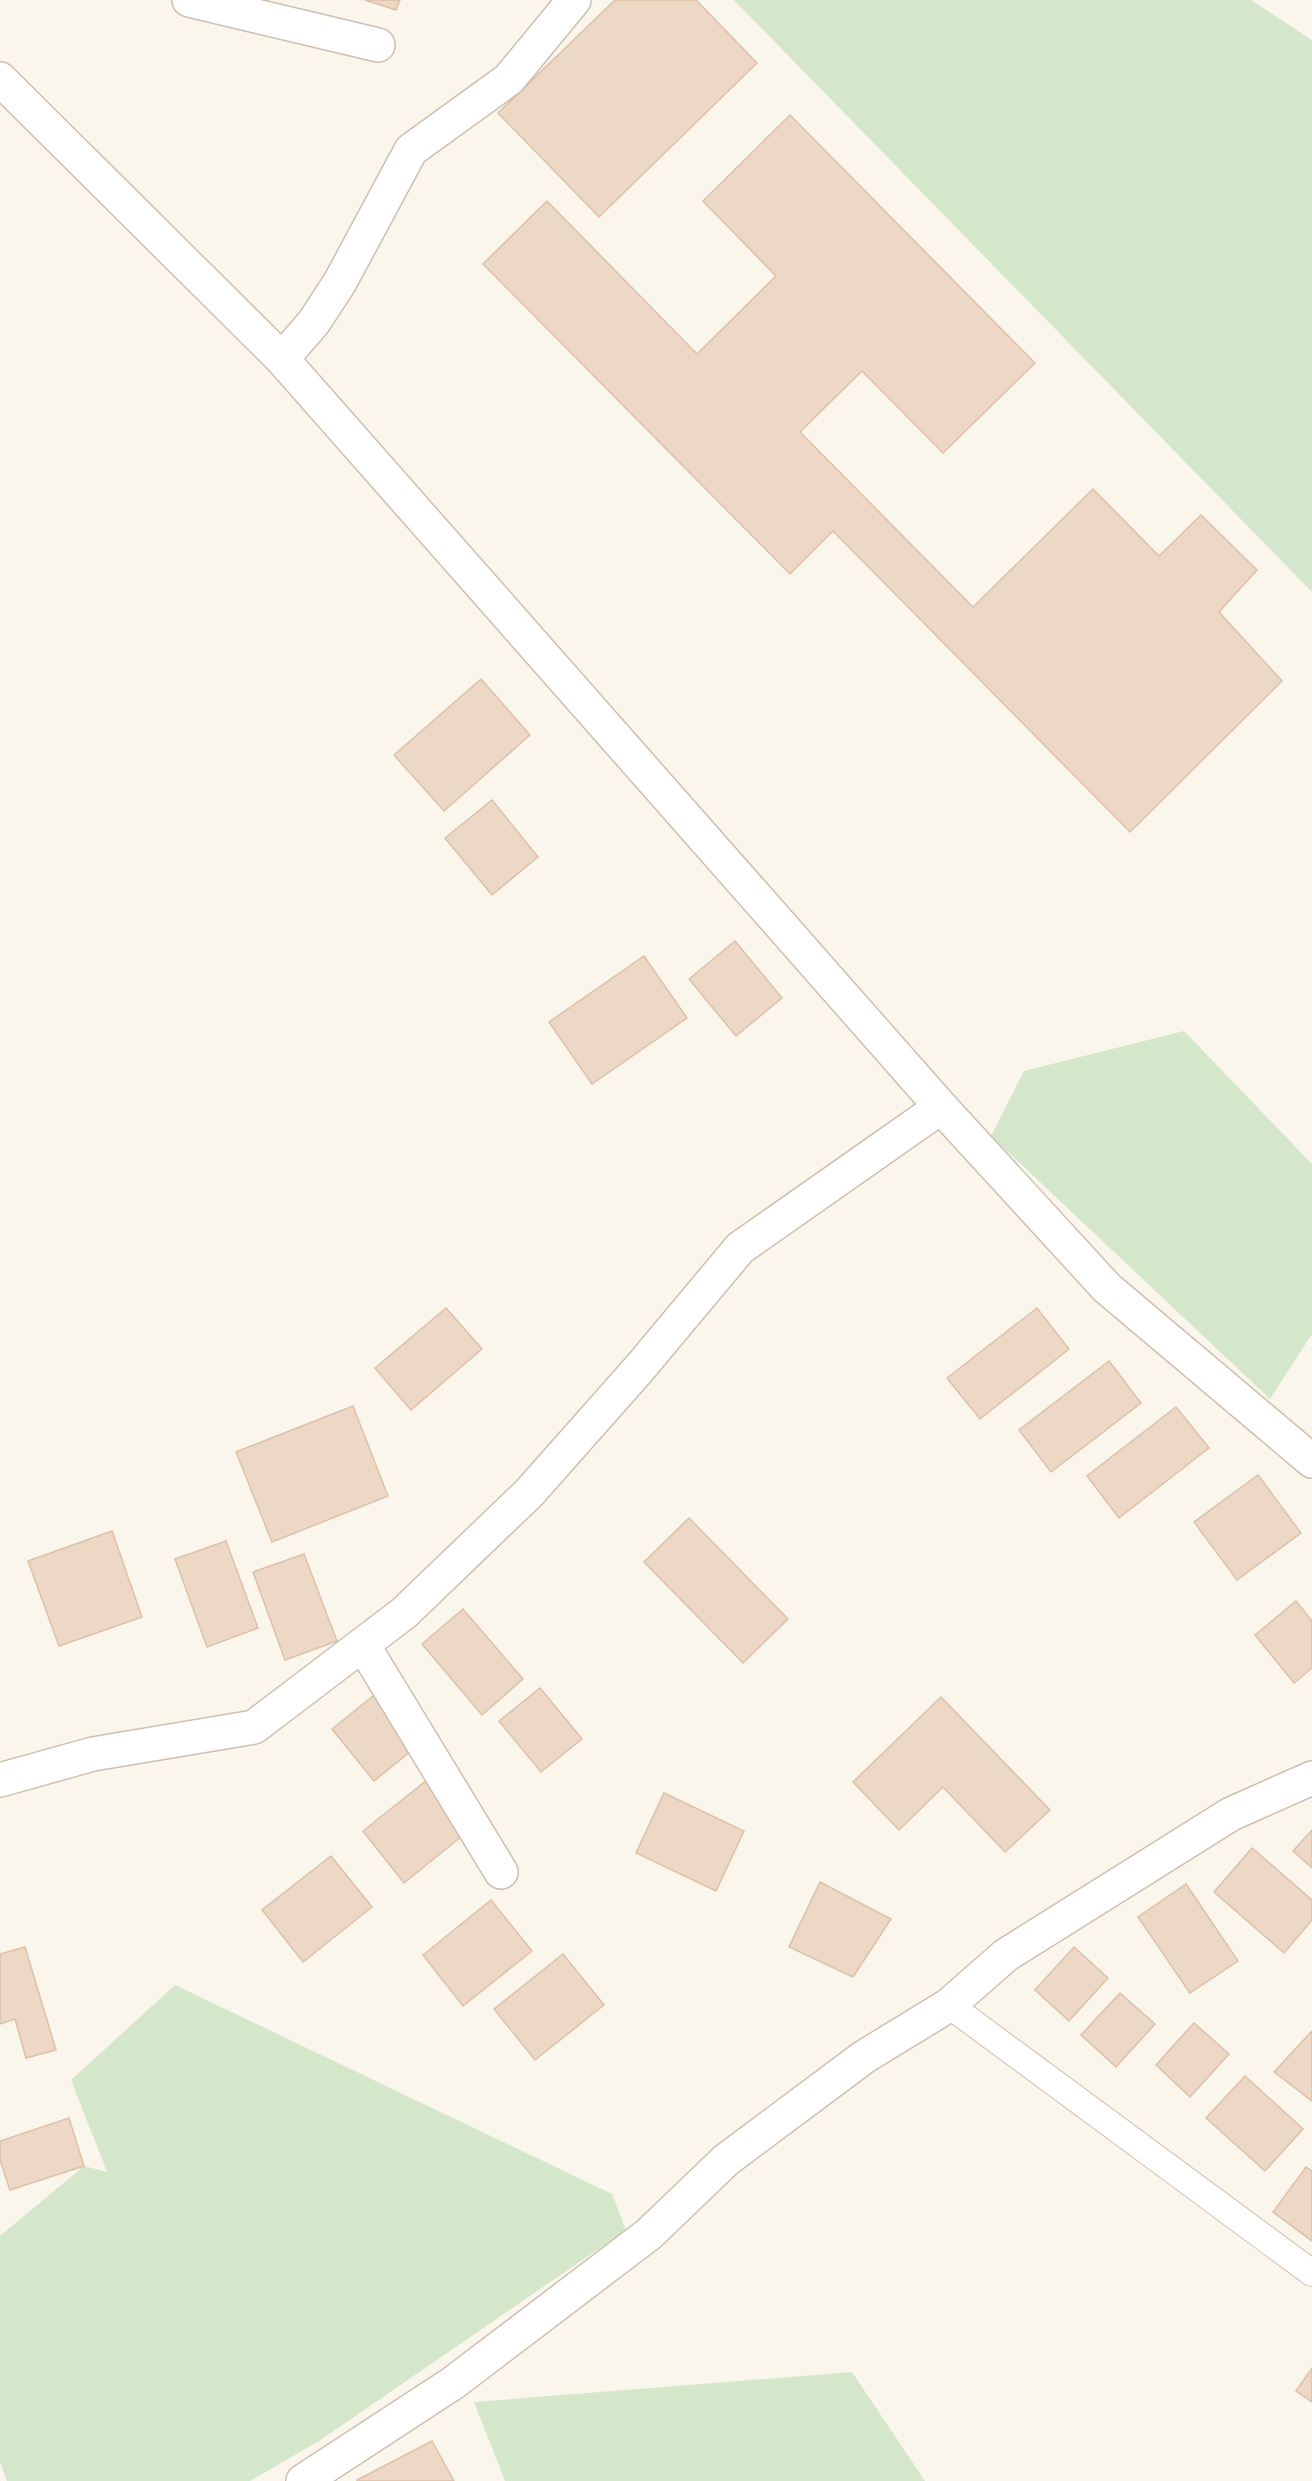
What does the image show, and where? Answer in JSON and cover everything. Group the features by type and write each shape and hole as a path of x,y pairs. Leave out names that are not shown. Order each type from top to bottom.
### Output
{"street":[{"path":"189,0 378,45"},
{"path":"282,359 314,322 340,282 411,150 509,79 574,0"},
{"path":"0,79 282,359 941,1107 1107,1288 1312,1461"},
{"path":"0,1779 93,1754 254,1727 404,1613 529,1493 638,1370 740,1248 941,1107"},
{"path":"363,1645 501,1872"},
{"path":"303,2481 453,2383 649,2234 726,2160 864,2057 949,2005 1006,1955 1231,1814 1312,1778"}],"lane":[{"path":"949,2005 1312,2273"}],"green space":[{"path":"734,0 1251,0 1312,40 1312,592"},
{"path":"1184,1031 1312,1164 1312,1334 1270,1399 991,1136 1024,1071"},
{"path":"175,1985 612,2194 626,2230 319,2441 250,2481 7,2481 0,2462 0,2236 84,2166 107,2172 71,2080"},
{"path":"852,2372 925,2481 505,2481 474,2402"}],"building":[{"path":"365,0 400,0 396,10"},
{"path":"615,0 696,0 757,63 599,217 498,113"},
{"path":"790,115 1035,363 943,453 862,371 800,432 973,607 1093,489 1159,556 1201,515 1257,570 1219,612 1282,681 1130,832 833,531 790,574 483,264 547,201 697,354 776,276 703,201"},
{"path":"481,679 530,735 444,811 394,755"},
{"path":"492,800 538,857 492,895 445,838"},
{"path":"735,941 782,998 736,1036 689,979"},
{"path":"644,956 687,1018 592,1084 549,1022"},
{"path":"446,1308 482,1349 411,1410 375,1368"},
{"path":"1037,1308 1069,1349 980,1419 947,1378"},
{"path":"1109,1361 1141,1403 1051,1472 1019,1430"},
{"path":"353,1406 388,1496 272,1542 236,1452"},
{"path":"1176,1407 1209,1448 1119,1518 1087,1476"},
{"path":"1258,1475 1301,1533 1237,1580 1194,1522"},
{"path":"689,1518 788,1619 743,1663 644,1562"},
{"path":"112,1531 142,1617 59,1646 28,1561"},
{"path":"226,1541 258,1628 207,1647 175,1559"},
{"path":"304,1554 337,1641 285,1660 253,1572"},
{"path":"1296,1601 1312,1621 1312,1668 1294,1683 1255,1635"},
{"path":"463,1609 523,1679 482,1715 422,1644"},
{"path":"540,1688 582,1739 541,1772 499,1721"},
{"path":"373,1696 415,1748 374,1781 332,1729"},
{"path":"941,1697 1050,1810 1005,1852 943,1787 899,1830 853,1782"},
{"path":"432,1776 472,1828 404,1883 363,1831"},
{"path":"664,1793 744,1831 716,1891 636,1853"},
{"path":"1312,1830 1312,1868 1293,1851"},
{"path":"1252,1848 1312,1900 1312,1920 1284,1953 1214,1892"},
{"path":"331,1856 372,1907 303,1962 262,1910"},
{"path":"820,1882 891,1919 853,1977 789,1947"},
{"path":"1186,1884 1238,1961 1190,1993 1138,1917"},
{"path":"491,1900 532,1951 463,2006 423,1955"},
{"path":"25,1947 56,2050 26,2058 15,2019 0,2024 0,1954"},
{"path":"1074,1947 1108,1978 1069,2021 1035,1990"},
{"path":"563,1954 604,2005 535,2060 494,2009"},
{"path":"1120,1993 1155,2024 1116,2067 1081,2035"},
{"path":"1194,2023 1229,2054 1190,2097 1156,2065"},
{"path":"1312,2031 1312,2101 1274,2072"},
{"path":"1245,2076 1303,2129 1265,2171 1206,2118"},
{"path":"69,2118 84,2166 10,2190 0,2160 0,2141"},
{"path":"1306,2167 1312,2171 1312,2241 1273,2212"},
{"path":"1312,2368 1312,2402 1296,2391"},
{"path":"432,2441 454,2481 357,2481 357,2480"}]}
